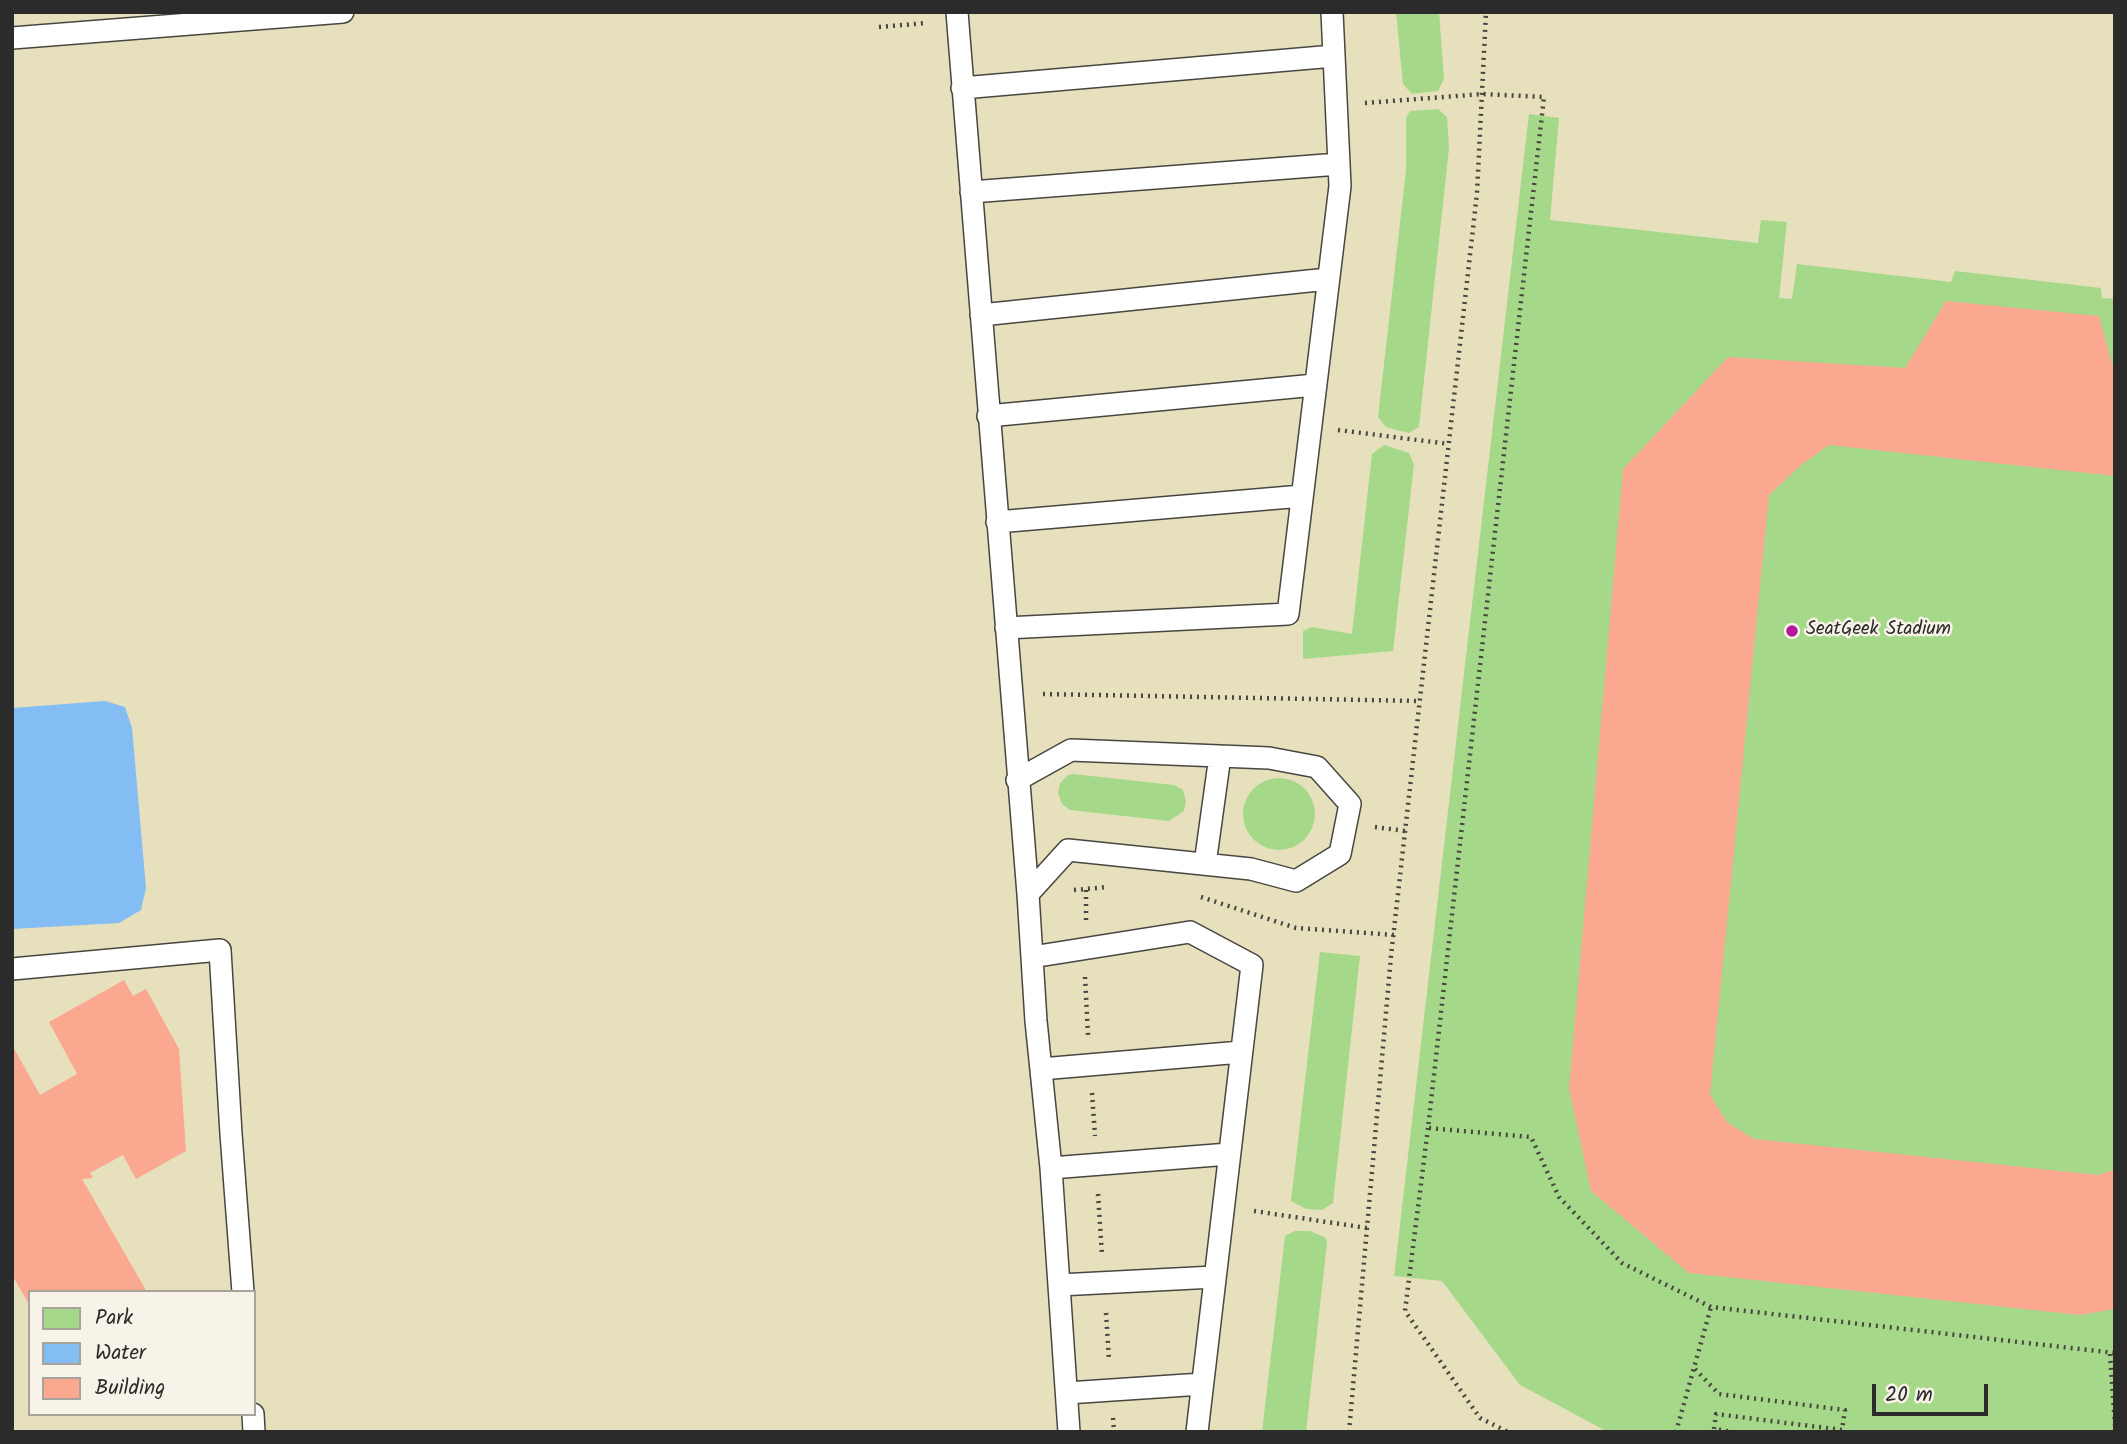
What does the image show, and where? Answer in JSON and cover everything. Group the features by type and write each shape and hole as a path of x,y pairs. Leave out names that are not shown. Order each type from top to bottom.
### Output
{"lane":[{"path":"12,38 343,12"},
{"path":"1006,628 1287,614 1340,187 1332,12"},
{"path":"957,16 1017,780 1051,1168 1069,1432"},
{"path":"962,88 1334,56"},
{"path":"971,192 1339,164"},
{"path":"981,315 1328,279"},
{"path":"988,416 1315,385"},
{"path":"997,522 1302,496"},
{"path":"1017,780 1071,751 1269,758 1317,767 1350,804 1340,854 1296,881 1251,869 1068,850 1028,894"},
{"path":"1205,864 1220,756"},
{"path":"1032,957 1190,932 1252,965 1197,1432"},
{"path":"12,969 220,950 243,1290"},
{"path":"1041,1069 1241,1052"},
{"path":"1051,1168 1229,1154"},
{"path":"1059,1285 1214,1278"},
{"path":"1067,1393 1202,1384"}],"path":[{"path":"1349,1432 1391,956 1477,193 1486,12"},
{"path":"879,27 957,16"},
{"path":"1336,105 1483,94 1544,97 1405,1311 1480,1418 1508,1432"},
{"path":"1310,426 1449,444"},
{"path":"1011,694 1420,701"},
{"path":"1428,1128 1531,1137 1559,1197 1622,1263 1712,1307 2113,1353 2115,1425"},
{"path":"1223,1207 1367,1228"},
{"path":"1676,1432 1712,1307"},
{"path":"1695,1369 1719,1394 1845,1410 1842,1430 1716,1414 1714,1429 1733,1432"}],"green space":[{"path":"1396,12 1439,12 1444,79 1438,91 1412,94 1403,84"},
{"path":"1438,109 1447,117 1449,148 1419,427 1409,433 1386,427 1378,417 1406,170 1406,118 1410,111"},
{"name":"SeatGeek Stadium","path":"1529,114 1559,118 1550,220 1758,243 1761,220 1787,222 1779,298 1792,299 1797,264 1951,282 1955,271 2101,288 2102,298 2115,299 2115,1432 1608,1432 1520,1385 1442,1281 1394,1276"},
{"path":"1384,445 1409,453 1414,464 1393,651 1303,659 1303,631 1312,627 1352,634 1372,454"},
{"path":"1073,774 1174,785 1183,790 1186,801 1184,811 1169,821 1070,810 1062,804 1058,793 1060,783"},
{"path":"1279,778 1299,784 1309,794 1315,814 1309,834 1299,844 1279,850 1259,844 1249,834 1243,814 1249,794 1259,784"},
{"path":"1320,952 1360,956 1333,1203 1322,1210 1306,1209 1291,1201"},
{"path":"1295,1231 1310,1231 1326,1238 1327,1243 1306,1432 1262,1432 1285,1236"}],"water":[{"path":"105,701 125,707 132,728 146,888 141,910 119,923 12,929 12,708"}],"building":[{"path":"1946,301 2099,316 2115,375 2115,476 1829,445 1801,465 1769,495 1710,1095 1727,1122 1754,1139 2099,1175 2115,1169 2115,1309 2080,1315 1689,1273 1591,1191 1569,1089 1623,469 1728,357 1905,368"},
{"path":"124,980 133,996 146,989 179,1049 186,1151 136,1179 123,1155 90,1173 93,1178 82,1179 146,1290 28,1290 28,1303 12,1275 12,1045 40,1095 77,1074 49,1022"}],"place":[{"name":"SeatGeek Stadium","path":"1792,631"}]}
